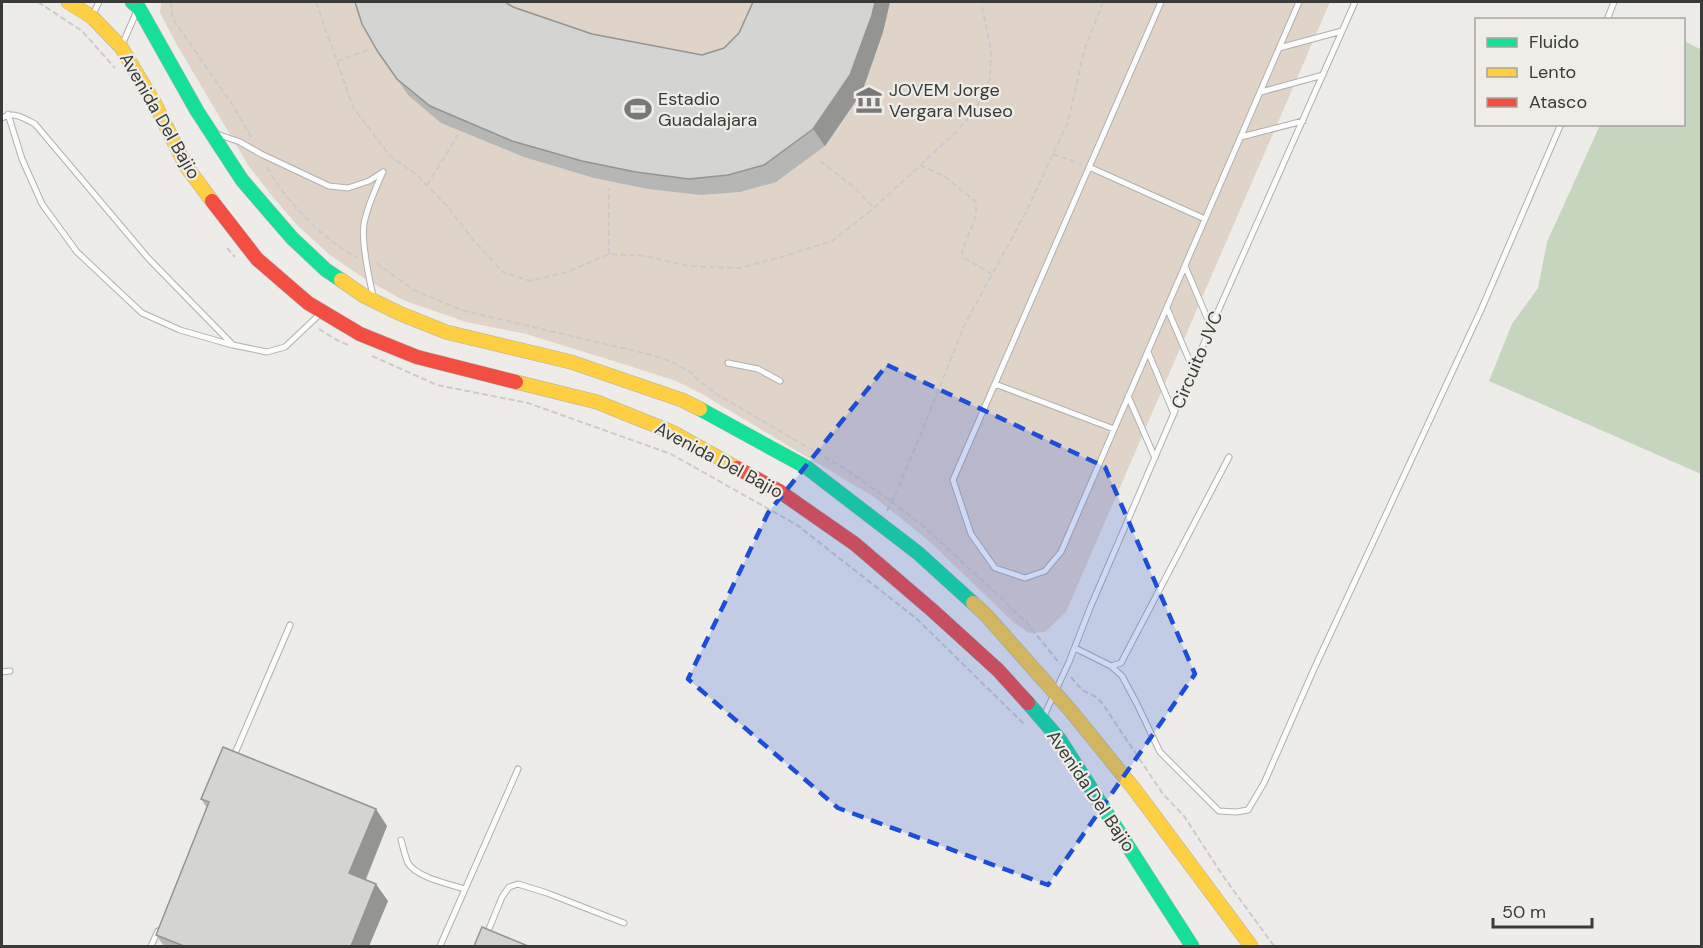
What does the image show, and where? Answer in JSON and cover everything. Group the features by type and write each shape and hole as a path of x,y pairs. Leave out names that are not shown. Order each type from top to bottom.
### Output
{"main road":[{"name":"Avenida Del Bajio","path":"68,2 92,17 121,46 155,104 186,166 222,216 257,259 308,303 360,334 417,357 597,402 674,433 779,491 855,544 998,670 1060,740 1192,946"},
{"name":"Avenida Del Bajio","path":"137,4 197,111 242,180 292,238 326,270 401,314 446,332 571,362 682,400 806,467 918,553 986,615 1071,711 1135,790 1251,946"}],"lane":[{"path":"92,17 99,2"},
{"path":"1161,2 953,480 971,534 995,568 1025,578 1045,571 1061,552 1299,2"},
{"name":"Circuito JVC","path":"1042,720 1075,648 1211,327 1355,2"},
{"path":"1608,18 1614,2"},
{"path":"121,46 137,4"},
{"path":"1279,48 1342,31"},
{"path":"1260,92 1323,75"},
{"path":"8,114 22,159 42,204 77,252 142,313 180,330 267,352 285,347 322,312"},
{"path":"2,118 8,114 20,116 35,124 148,258 233,345"},
{"path":"1241,137 1303,121"},
{"path":"1075,648 1111,666 1122,676 1160,752 1219,811 1248,810 1264,783 1314,669 1481,310 1560,126"},
{"path":"211,133 240,142 329,186 348,188 369,182 383,172 363,225 366,261 374,300"},
{"path":"1089,167 1205,219"},
{"path":"1185,266 1211,327"},
{"path":"1167,308 1193,369"},
{"path":"1148,352 1174,414"},
{"path":"728,363 758,369 780,381"},
{"path":"995,384 1114,429"},
{"path":"1128,396 1155,458"},
{"path":"1111,666 1121,663 1229,457"},
{"path":"230,765 290,626"},
{"path":"2,672 10,671"},
{"path":"440,946 518,769"},
{"path":"401,840 408,864 414,870 435,880 464,889"},
{"path":"482,946 502,897 509,887 518,884 624,923"},
{"path":"152,946 161,925"}],"path":[{"path":"38,2 82,31 116,69"},
{"path":"171,2 175,22 232,105 261,154 272,178 299,212 344,251 366,261 375,261 414,290 461,310 640,352 672,363 692,373 718,395 847,470 921,524 1027,623 1082,690 1102,703 1163,794 1184,816 1223,876 1274,946"},
{"path":"316,2 353,107 390,156 428,185 503,272 530,281 567,272 609,254 645,256 688,266 739,268 832,241 874,208 955,133 975,111 990,79 991,50 981,2"},
{"path":"879,524 892,502 964,326 1026,212 1068,122 1084,51 1103,2"},
{"path":"336,61 371,50"},
{"path":"428,185 458,135"},
{"path":"1053,154 1089,167"},
{"path":"820,161 855,188 874,208"},
{"path":"920,165 944,176 975,201 977,207 962,252 964,258 992,274"},
{"path":"609,188 609,254"},
{"path":"225,245 240,261"},
{"path":"310,323 337,340 357,349"},
{"path":"367,354 437,385 528,404 671,454 700,470 797,525 917,619 1026,725"}],"highlighted area":[{"path":"887,365 1105,467 1195,674 1048,885 838,808 688,679 768,513"}],"shaded area":[{"path":"161,2 1330,2 1066,612 1045,632 1029,633 1013,622 929,541 874,497 702,394 676,381 620,363 526,334 466,322 403,300 362,277 330,255 298,226 248,165 177,45 160,13"},
{"path":"1685,42 1702,50 1701,474 1489,381 1512,324 1538,288 1547,242 1600,126 1685,126"}],"building":[{"name":"Estadio Guadalajara","path":"355,2 505,2 513,7 592,34 702,55 724,48 739,33 753,2 875,2 850,75 813,129 764,165 728,175 689,179 636,172 582,161 512,141 430,106 397,79 362,24"},
{"path":"223,747 376,809 349,873 376,884 351,946 184,946 156,935 209,802 201,799"},
{"path":"482,927 528,946 474,946"}],"traffic: fast":[{"path":"132,2 139,8 197,111 242,180 292,238 326,270 341,280"},
{"path":"700,409 806,467 918,553 973,603"},
{"path":"1028,703 1060,740 1192,946"}],"traffic: slow":[{"path":"68,2 92,17 121,47 155,104 186,166 212,201"},
{"path":"341,280 364,296 446,332 571,362 682,400 700,409"},
{"path":"516,382 597,402 674,433 737,468"},
{"path":"973,603 1071,711 1135,790 1251,946"}],"traffic: jam":[{"path":"212,201 257,259 308,303 360,334 417,357 516,382"},
{"path":"737,468 779,491 855,544 998,670 1028,703"}],"place":[{"name":"JOVEM Jorge Vergara Museo","path":"869,100"},
{"name":"Estadio Guadalajara","path":"638,109"}]}
